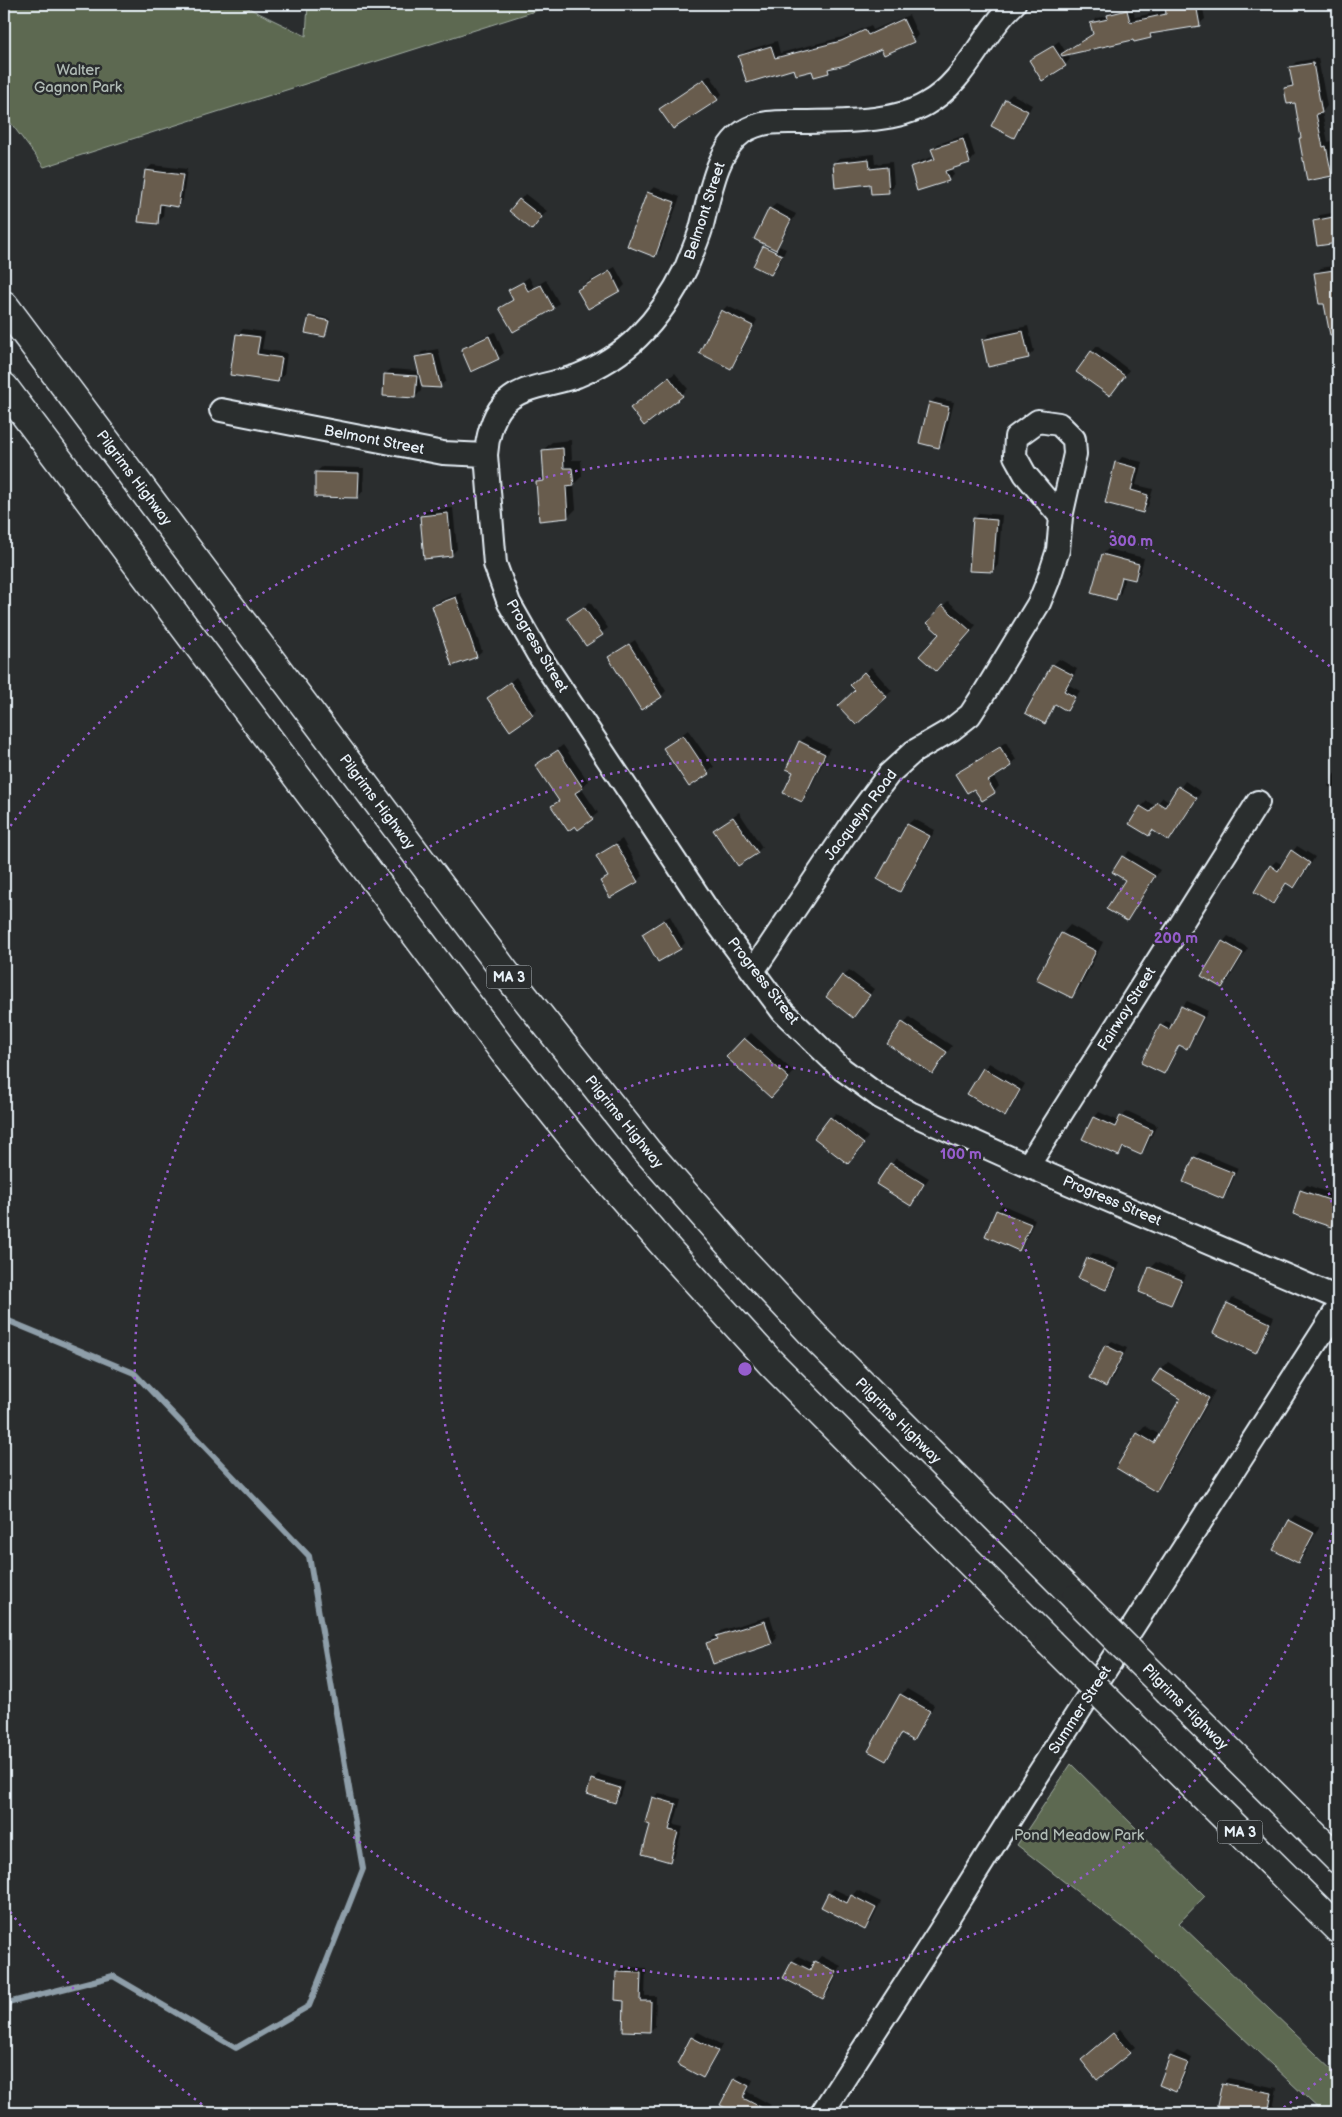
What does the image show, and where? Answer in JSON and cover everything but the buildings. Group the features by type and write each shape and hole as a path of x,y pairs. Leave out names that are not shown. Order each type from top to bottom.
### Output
{"highway":[{"name":"Pilgrims Highway","path":"4,305 508,976 646,1151 694,1206 807,1328 1338,1859"},
{"name":"MA 3","path":"4,387 504,1052 598,1169 670,1253 765,1356 1338,1929"}],"street":[{"name":"Belmont Street","path":"221,410 443,453 486,455 490,431 502,405 520,392 577,376 610,360 637,338 662,308 685,269 700,231 723,156 742,133 762,123 866,120 924,106 949,87 973,58 990,31 1014,4"},
{"name":"Progress Street","path":"486,455 495,564 509,603 538,654 703,904 783,1012 842,1069 880,1097 910,1113 1028,1166 1338,1298"},
{"name":"Jacquelyn Road","path":"753,971 856,818 889,774 913,752 951,730 970,715 1039,603 1058,550 1061,517"},
{"name":"Fairway Street","path":"1028,1166 1258,802"},
{"name":"Summer Street","path":"822,2113 940,1932 1034,1781 1338,1308"}],"green space":[{"name":"Walter Gagnon Park","path":"4,4 240,4 306,36 308,4 557,4 44,167 4,114"},
{"name":"Pond Meadow Park","path":"1071,1764 1205,1896 1179,1923 1338,2075 1338,2113 1323,2113 1139,1940 1017,1845"}],"waterway":[{"path":"4,1319 134,1373 309,1556 363,1869 309,2006 236,2048 113,1976 4,2004"}]}
